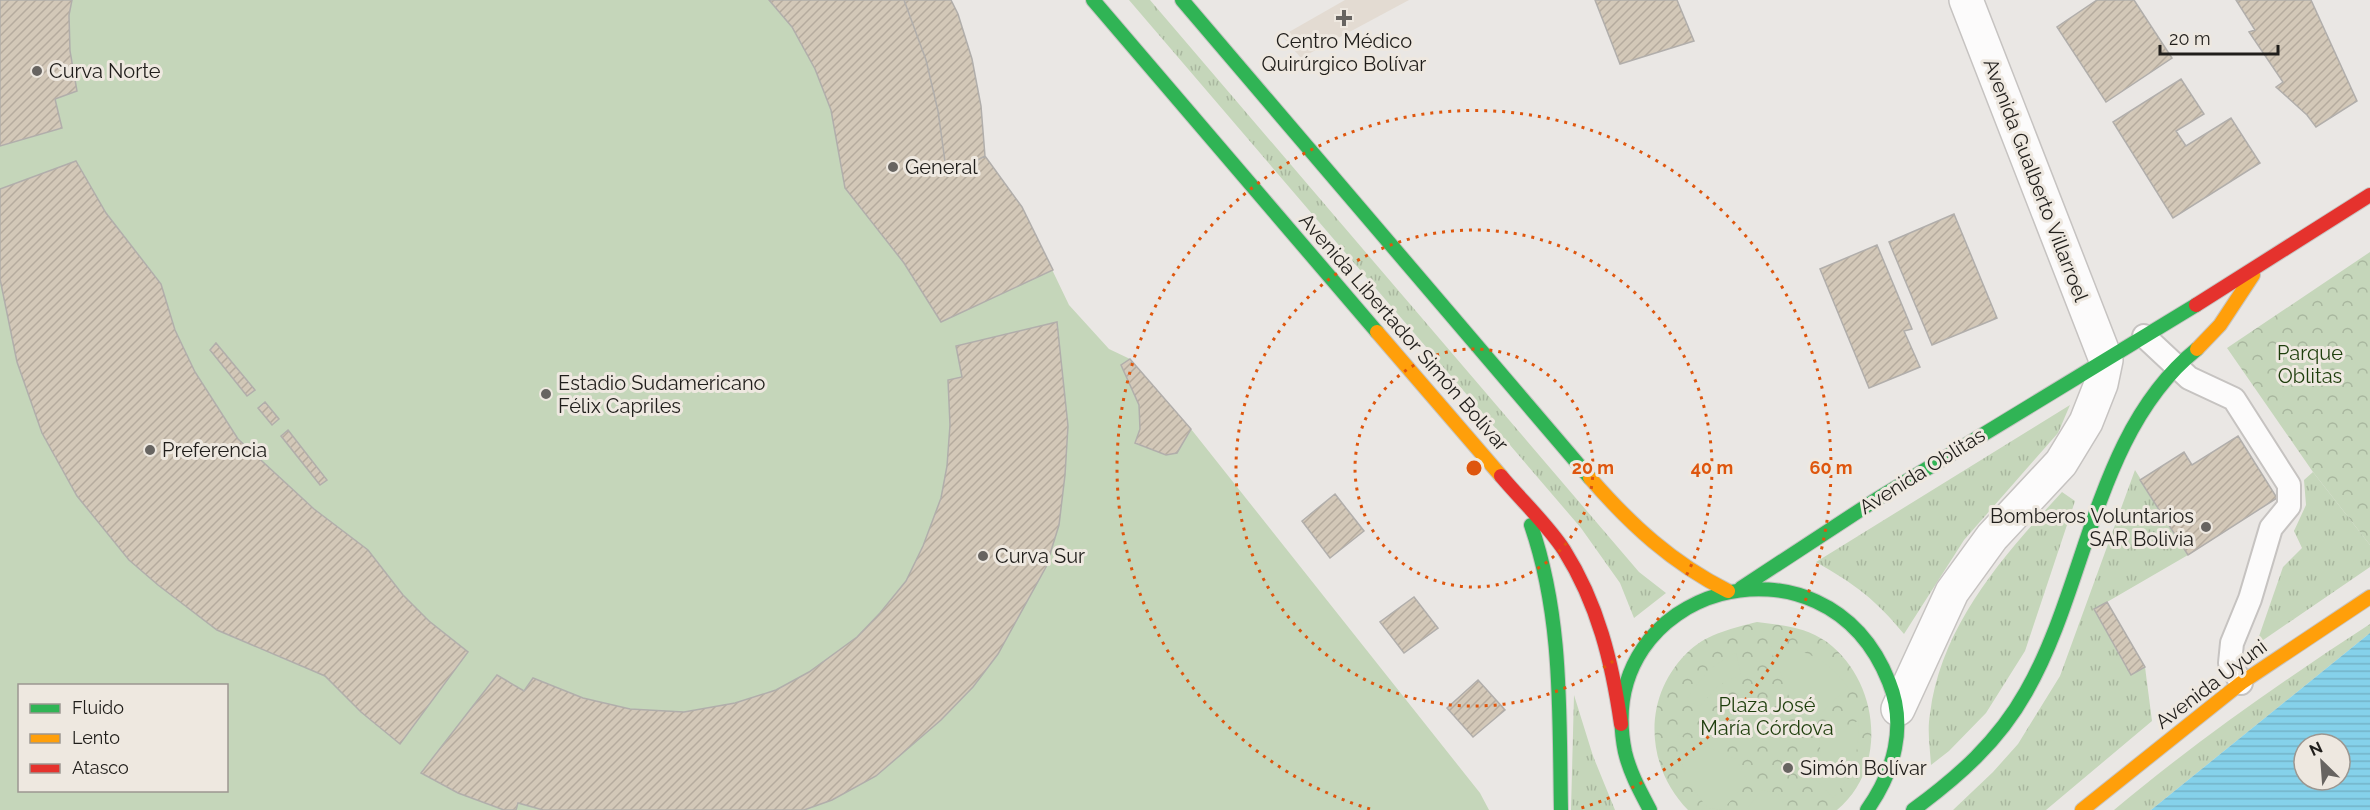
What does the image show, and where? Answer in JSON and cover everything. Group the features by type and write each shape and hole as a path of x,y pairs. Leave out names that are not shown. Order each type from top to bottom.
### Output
{"main road":[{"name":"Avenida Libertador Simón Bolívar","path":"1093,0 1563,549 1597,614 1613,669 1621,724"},
{"path":"1182,0 1621,514 1658,550 1691,573 1734,590"},
{"name":"Avenida Oblitas","path":"1734,590 2026,406 2106,360 2370,195"},
{"path":"1913,810 1963,774 2006,723 2034,676 2060,611 2094,511 2157,387 2183,372 2215,333 2261,264"},
{"path":"1520,497 1545,564 1559,652 1558,733 1561,810"},
{"path":"1650,810 1636,789 1624,758 1621,724 1624,695 1634,667 1649,642 1683,611 1700,600 1734,590 1780,590 1807,596 1841,613 1869,639 1883,664 1898,709 1895,791"},
{"name":"Avenida Uyuni","path":"2082,810 2241,683 2370,597"},
{"path":"1867,810 1880,793 1895,753"}],"street":[{"name":"Avenida Gualberto Villarroel","path":"1966,0 2106,360"},
{"path":"1898,709 1952,592 1992,537 2061,462 2086,422 2101,384 2106,360"}],"lane":[{"path":"2145,336 2183,372 2234,399 2289,485 2289,506 2271,528 2250,599 2232,643 2230,663 2241,683"}],"shaded area":[{"name":"Centro Médico Quirúrgico Bolívar","path":"1345,0 1409,0 1301,58 1282,36"}],"green space":[{"name":"Estadio Sudamericano Félix Capriles","path":"0,0 951,0 958,14 972,59 981,106 985,156 1022,207 1069,305 1109,349 1130,359 1191,429 1480,793 1489,810 0,810"},
{"path":"1129,0 1150,0 1639,572 1666,593 1634,618 1620,583 1581,528"},
{"name":"Parque Oblitas","path":"2370,252 2370,545 2313,472 2227,348"},
{"path":"2070,405 2058,433 1964,540 1904,634 1884,611 1864,594 1816,562"},
{"path":"2135,470 2188,555 2107,602 2145,667 2152,721 2046,810 1953,810 1993,772 2018,744 2060,676"},
{"path":"2313,472 2370,545 2370,567 2256,645 2283,567 2302,548 2294,531 2306,505 2304,480"},
{"path":"2062,492 2075,501 2025,651 1986,713 1949,751 1931,765 1929,720 1936,681 1961,621 1998,566"},
{"name":"Plaza José María Córdova","path":"1757,622 1793,628 1819,637 1844,659 1858,679 1867,701 1871,724 1870,748 1865,771 1854,792 1837,810 1688,810 1673,792 1663,772 1654,730 1663,687 1674,668 1690,650 1705,639"},
{"path":"2370,624 2370,633 2151,810 2114,810 2239,713"},
{"path":"1768,646 1792,649 1813,656 1832,669 1848,687 1811,723 1794,712 1779,667"},
{"path":"1736,653 1741,674 1718,686 1700,706 1686,701 1707,672"},
{"path":"1574,695 1593,756 1615,810 1571,810"},
{"path":"1858,721 1858,743 1854,762 1846,780 1833,798 1813,776 1821,755 1819,739"},
{"path":"1678,735 1736,759 1748,782 1722,810 1708,808 1690,783 1682,765"},
{"path":"1762,790 1778,794 1787,810 1746,810"}],"water":[{"path":"2370,633 2370,810 2151,810"}],"building":[{"name":"Curva Norte","path":"0,0 72,0 69,15 70,51 77,91 55,99 62,128 0,146"},
{"name":"General","path":"769,0 904,0 926,60 938,111 947,176 985,156 1022,207 1053,270 941,322 904,263 845,188 831,110 815,69 792,27"},
{"path":"904,0 951,0 958,14 972,59 981,106 985,156 947,176 938,111 926,60"},
{"path":"1595,0 1677,0 1694,41 1620,64"},
{"path":"2097,0 2134,0 2172,58 2106,102 2057,27"},
{"path":"2236,0 2311,0 2357,101 2316,127 2307,115 2276,87 2283,82 2249,32 2255,30"},
{"path":"2181,79 2204,114 2176,131 2186,146 2231,118 2260,163 2173,218 2113,122"},
{"name":"Preferencia","path":"76,161 106,213 161,284 175,330 195,372 238,439 314,509 368,550 403,595 429,621 468,652 400,744 361,712 325,676 217,630 158,585 129,560 77,496 42,433 17,362 0,279 0,189"},
{"path":"1954,214 1997,318 1932,345 1889,242"},
{"path":"1877,245 1912,329 1904,331 1920,367 1869,388 1820,269"},
{"name":"Curva Sur","path":"1057,322 1068,426 1059,525 1046,567 998,654 973,687 941,720 876,776 832,800 804,810 543,810 518,803 516,810 504,810 458,793 421,773 497,675 524,691 533,678 583,698 630,709 684,712 735,703 776,690 809,672 857,637 880,613 906,581 923,546 941,498 947,466 950,425 948,380 962,377 956,346"},
{"path":"216,343 255,390 247,396 210,350"},
{"path":"1130,359 1191,429 1177,453 1166,455 1135,443 1140,429 1139,405 1121,365"},
{"path":"265,402 279,419 272,425 258,408"},
{"path":"288,430 327,480 320,485 281,436"},
{"path":"2238,436 2277,498 2188,555 2140,480 2184,452 2192,465"},
{"path":"1335,494 1364,531 1330,558 1302,521"},
{"path":"1414,597 1438,628 1404,653 1380,622"},
{"path":"2107,602 2145,667 2131,675 2094,609"},
{"path":"1478,680 1505,710 1473,737 1447,708"}],"traffic: fast":[{"path":"1093,0 1377,332"},
{"path":"1182,0 1590,478"},
{"path":"1741,588 1877,499 2196,305"},
{"path":"1913,810 1946,785 1976,757 1990,743 2015,710 2047,650 2114,465 2136,422 2163,383 2197,349"},
{"path":"1531,525 1549,595 1554,630 1559,702 1561,810"},
{"path":"1650,810 1632,775 1625,752 1624,695 1643,649 1677,615 1720,594 1768,589 1816,601 1858,632 1889,682 1897,715 1895,748 1884,780 1867,810"}],"traffic: slow":[{"path":"2197,349 2220,325 2253,275"},
{"path":"1377,332 1501,476"},
{"path":"1590,478 1653,542 1689,568 1728,591"},
{"path":"2082,810 2241,683 2370,597"}],"traffic: jam":[{"path":"2196,305 2370,195"},
{"path":"1501,476 1542,521 1576,570 1602,634 1621,724"}],"place":[{"name":"Centro Médico Quirúrgico Bolívar","path":"1344,18"},
{"name":"Curva Norte","path":"37,71"},
{"name":"General","path":"893,167"},
{"name":"Estadio Sudamericano Félix Capriles","path":"546,394"},
{"name":"Preferencia","path":"150,450"},
{"name":"Bomberos Voluntarios SAR Bolivia","path":"2206,527"},
{"name":"Curva Sur","path":"983,556"},
{"name":"Simón Bolívar","path":"1788,768"}]}
